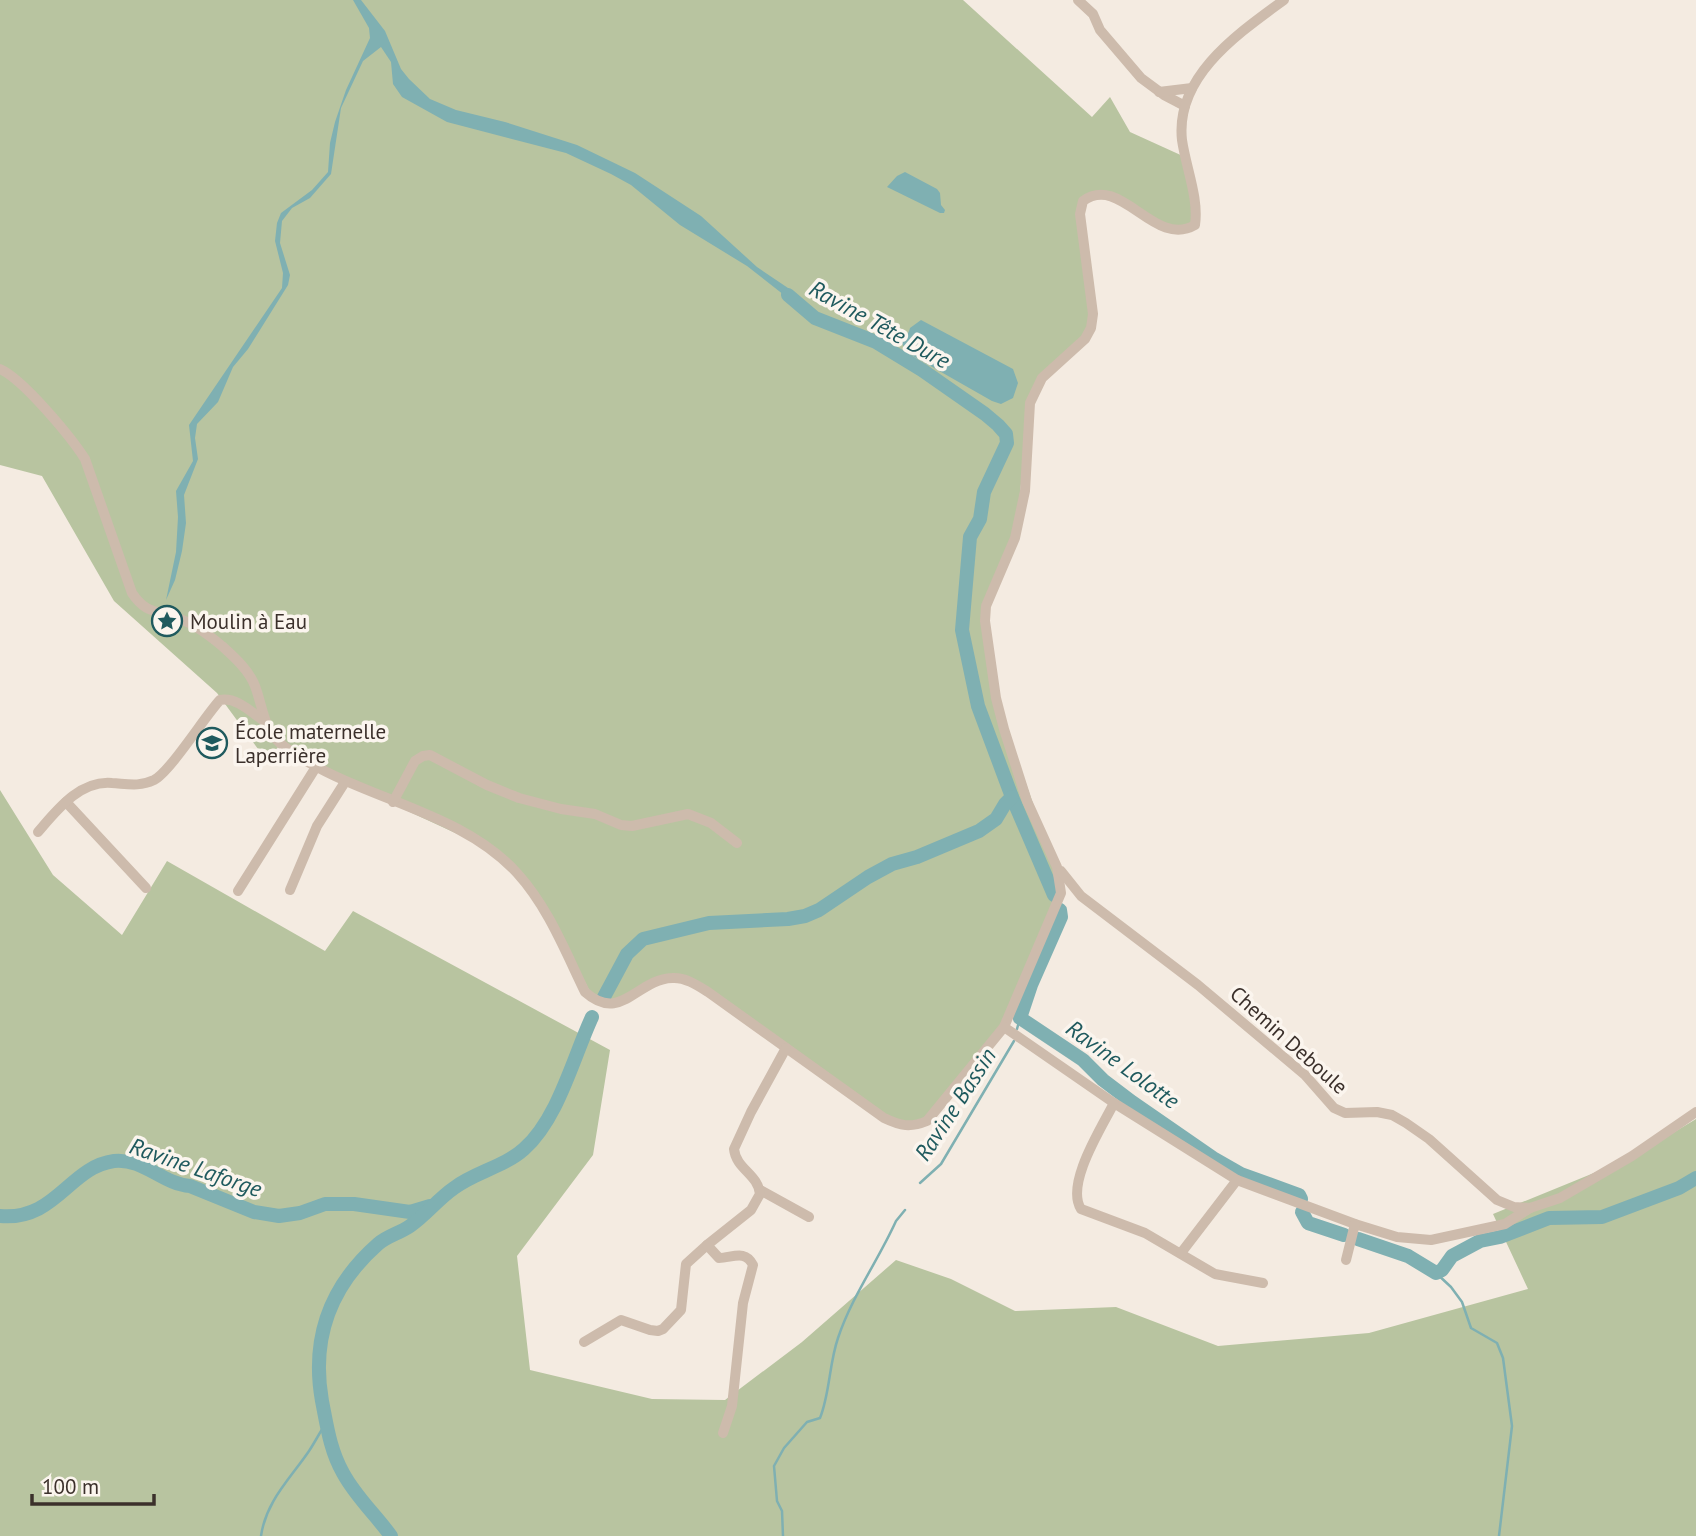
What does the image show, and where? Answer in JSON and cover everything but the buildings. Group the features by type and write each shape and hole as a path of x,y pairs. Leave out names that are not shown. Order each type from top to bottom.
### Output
{"street":[{"path":"1077,0 1093,15 1100,30 1141,78 1159,92 1185,106"},
{"path":"0,369 9,372 27,390 78,447 85,459 132,593 140,605 184,621 221,645 250,675 256,687 264,721 269,732 280,743 345,782 462,831 492,850 517,873 545,910 586,992 595,1001 607,1004 620,1002 661,979 683,979 708,992 884,1118 901,1126 916,1125 927,1121 1004,1027 1059,901 1062,887 1057,867 1020,782 996,698 985,621 986,606 1015,538 1023,503 1030,403 1042,378 1084,340 1091,328 1093,314 1080,214 1083,201 1091,195 1100,195 1124,202 1167,230 1184,232 1195,225 1196,214 1181,124 1192,88 1215,56 1284,0"},
{"path":"1159,92 1192,88"},
{"path":"38,832 68,800 92,785 109,782 138,786 158,779 220,700 228,698 238,702 264,721"},
{"path":"393,802 415,761 419,757 430,755 487,785 519,798 561,809 595,814 621,825 632,826 688,814 710,823 737,843"},
{"path":"238,891 316,767"},
{"path":"290,890 317,826 345,782"},
{"path":"68,800 146,888"},
{"name":"Chemin Deboule","path":"1057,867 1081,896 1198,985 1305,1075 1334,1108 1345,1113 1377,1112 1392,1115 1429,1139 1497,1200 1514,1207 1530,1208"},
{"path":"1004,1027 1237,1181 1397,1237 1431,1240 1505,1224 1530,1208 1560,1198 1588,1183 1696,1112"},
{"path":"786,1048 734,1149 738,1164 752,1176 760,1189 809,1217"},
{"path":"1114,1102 1083,1165 1078,1184 1078,1204 1081,1209 1131,1226 1215,1274 1263,1283"},
{"path":"1181,1253 1237,1181"},
{"path":"584,1342 621,1320 650,1330 663,1329 681,1310 686,1264 751,1210 757,1202 760,1189"},
{"path":"1346,1259 1355,1224"},
{"path":"707,1245 719,1258 739,1255 750,1260 752,1265 743,1303 732,1406 723,1433"}],"green space":[{"path":"0,0 963,0 1092,117 1110,97 1130,132 1185,157 1196,214 1184,232 1111,197 1083,201 1091,328 1042,378 1030,403 1015,538 986,606 996,698 1062,886 1004,1027 927,1121 901,1126 708,992 673,977 620,1002 595,1001 546,910 492,850 345,782 281,744 266,760 217,693 114,601 42,476 0,465"},
{"path":"0,790 53,875 122,935 167,861 325,951 353,911 610,1050 593,1155 517,1256 530,1370 652,1399 725,1400 802,1342 896,1260 951,1279 1015,1311 1116,1307 1218,1346 1369,1333 1528,1289 1493,1214 1633,1157 1696,1119 1696,1536 0,1536"}],"water":[{"path":"353,0 361,0 385,31 401,69 430,99 456,110 577,145 635,173 701,216 757,267 797,295 801,308 795,307 747,266 680,225 631,185 611,174 566,153 447,122 402,97 393,84 391,62 381,47 363,61 341,108 331,174 310,198 292,208 282,221 280,243 290,275 288,285 248,349 233,367 218,402 197,424 195,438 198,459 184,495 186,523 182,551 175,580 166,600 176,552 176,491 193,461 189,425 282,288 283,273 275,241 281,213 312,190 328,172 335,122 346,90 370,38 369,28"},
{"path":"905,172 937,189 944,213 887,187"},
{"path":"921,320 1013,369 1018,383 1013,398 1001,404 992,401 906,352 902,343 910,328"}],"waterway":[{"name":"Ravine Tête Dure","path":"788,295 815,318 876,342 922,370 985,414 1006,434 1007,443 984,492 980,519 970,537 962,630 978,706 1012,797 1054,895"},
{"name":"Ravine Tête Dure","path":"604,997 627,954 643,939 709,923 805,916 892,864 917,857 979,831 996,819 1012,797"},
{"name":"Ravine Lolotte","path":"1060,910 1061,917 1031,985 1020,1018 1083,1060 1103,1080 1132,1102 1213,1158 1241,1174 1299,1195 1301,1199"},
{"name":"Ravine Tête Dure","path":"391,1536 348,1482 332,1447 319,1378 319,1356 328,1315 347,1278 378,1244 410,1226 462,1182 516,1155 536,1136 564,1087 592,1017"},
{"name":"Ravine Bassin","path":"1017,1029 1020,1018"},
{"name":"Ravine Bassin","path":"920,1183 941,1164 1014,1041"},
{"name":"Ravine Laforge","path":"0,1216 19,1215 35,1210 85,1173 98,1165 114,1161 135,1163 171,1181 254,1212 279,1216 300,1213 325,1204 354,1204 410,1212 430,1206"},
{"name":"Ravine Lolotte","path":"1358,1239 1408,1256 1436,1273 1442,1270 1452,1256 1480,1241 1500,1237 1549,1218 1602,1217 1679,1188 1696,1178"},
{"name":"Ravine Bassin","path":"783,1536 782,1511 777,1501 774,1466 784,1448 807,1422 820,1418 835,1348 844,1323 896,1221 905,1210"},
{"name":"Ravine Lolotte","path":"1302,1212 1308,1223 1344,1235"},
{"path":"1436,1273 1462,1302 1471,1328 1497,1343 1503,1358 1512,1426 1499,1536"},
{"path":"261,1536 273,1501 326,1423"}],"place":[{"name":"Moulin à Eau","path":"167,621"},
{"name":"École maternelle Laperrière","path":"212,743"}]}
